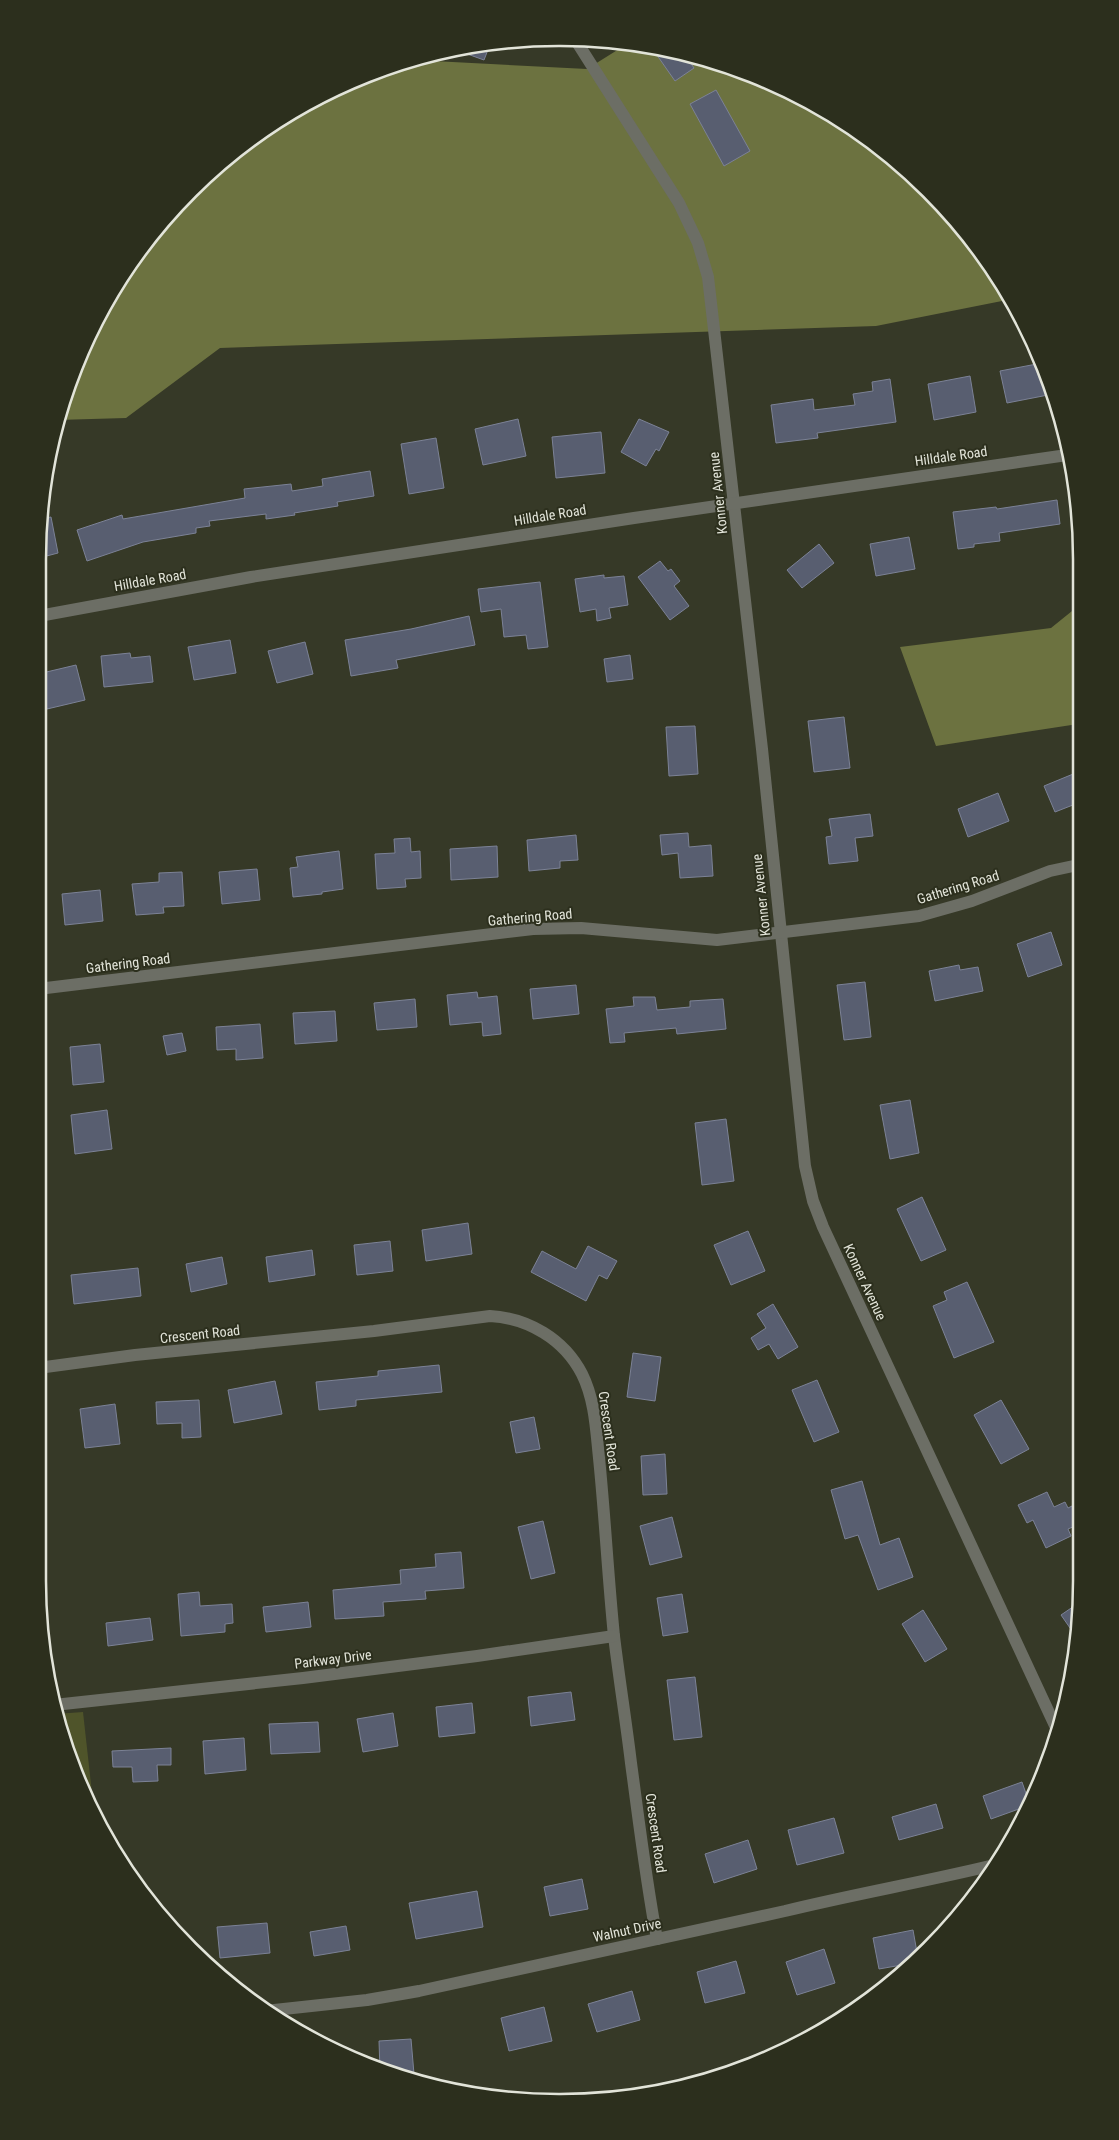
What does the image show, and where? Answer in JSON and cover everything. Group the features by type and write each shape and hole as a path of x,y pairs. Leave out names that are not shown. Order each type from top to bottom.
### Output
{"street":[{"name":"Konner Avenue","path":"580,47 679,203 698,243 708,277 714,312 806,1166 813,1201 823,1227 1053,1721"},
{"name":"Hilldale Road","path":"46,615 261,575 734,503 1062,456"},
{"name":"Gathering Road","path":"46,988 533,929 581,928 717,940 780,931 919,916 972,901 1050,871 1073,866"},
{"name":"Crescent Road","path":"46,1367 135,1355 502,1316 525,1322 546,1333 564,1349 581,1372 589,1389 593,1409 603,1499 614,1636 649,1894 657,1939"},
{"name":"Parkway Drive","path":"62,1704 342,1673 614,1636"},
{"name":"Walnut Drive","path":"278,2010 419,1992 844,1896 935,1880 985,1867"}],"green space":[{"path":"617,50 660,56 724,73 756,85 816,115 872,152 922,197 967,247 1003,301 876,326 220,348 126,418 66,420 85,363 99,332 133,274 152,247 174,221 221,174 274,133 332,99 363,85 395,73 438,61 587,69"},
{"path":"1073,610 1073,725 936,746 900,647 1051,628"},
{"path":"83,1712 92,1792 73,1745 64,1713"}],"building":[{"path":"487,52 484,60 469,55"},
{"path":"657,56 691,64 694,68 675,81"},
{"path":"716,90 750,151 724,166 690,104"},
{"path":"1035,364 1046,395 1007,403 1000,371"},
{"path":"970,376 976,412 934,420 928,384"},
{"path":"890,379 896,422 817,433 818,438 776,443 771,405 813,399 814,410 855,405 853,394 873,391 872,382"},
{"path":"518,419 526,456 483,465 475,429"},
{"path":"639,419 669,432 659,451 656,449 646,466 621,452"},
{"path":"601,432 605,473 556,478 552,437"},
{"path":"436,438 444,488 409,494 401,444"},
{"path":"370,471 374,496 337,502 338,506 294,513 295,515 266,519 266,514 209,521 210,526 196,528 196,533 143,542 87,561 77,530 122,515 123,519 245,498 244,489 291,484 292,491 323,486 322,479"},
{"path":"1057,500 1060,524 999,533 1000,541 974,544 974,547 958,549 953,512 996,507 997,509"},
{"path":"51,517 58,553 46,556 47,526 48,518"},
{"path":"909,537 915,569 876,576 870,544"},
{"path":"819,544 834,563 802,588 787,570"},
{"path":"660,561 668,571 671,569 680,581 674,586 689,606 670,620 638,577"},
{"path":"604,575 604,578 624,576 628,605 609,608 611,618 597,621 596,609 580,612 575,579"},
{"path":"540,582 548,647 528,649 526,635 504,637 501,609 481,612 478,589"},
{"path":"469,616 475,645 396,660 398,668 351,676 345,640 411,629"},
{"path":"230,640 236,673 194,680 188,647"},
{"path":"305,642 313,674 277,683 268,651"},
{"path":"130,653 131,658 150,656 153,682 104,687 101,656"},
{"path":"630,655 633,679 607,682 604,659"},
{"path":"76,665 85,700 47,709 46,672"},
{"path":"844,717 850,768 814,772 808,721"},
{"path":"695,726 698,774 669,776 666,727"},
{"path":"1073,774 1073,805 1055,812 1044,786"},
{"path":"998,793 1009,821 968,837 958,809"},
{"path":"870,814 873,836 855,838 858,861 829,864 826,837 832,836 829,819"},
{"path":"688,833 689,847 711,845 713,876 680,878 678,853 662,855 660,835"},
{"path":"576,835 578,860 560,861 560,868 529,871 527,840"},
{"path":"410,838 411,852 420,851 421,878 405,879 406,887 377,889 375,854 395,853 394,839"},
{"path":"497,846 498,877 451,880 450,849"},
{"path":"339,851 343,889 322,892 322,894 293,897 290,868 298,867 296,857"},
{"path":"257,869 260,900 222,904 219,872"},
{"path":"182,872 184,906 163,907 164,913 136,915 132,884 159,882 159,873"},
{"path":"100,890 103,921 65,925 62,894"},
{"path":"1051,932 1062,965 1028,977 1017,944"},
{"path":"959,965 960,970 978,967 983,991 935,1001 929,971"},
{"path":"865,982 871,1037 844,1040 837,985"},
{"path":"576,985 579,1014 533,1019 530,989"},
{"path":"477,992 478,998 497,996 501,1034 483,1036 482,1022 450,1025 447,995"},
{"path":"633,997 655,997 657,1010 690,1007 690,1001 723,999 726,1029 677,1034 676,1028 624,1033 625,1042 610,1043 606,1009 634,1006"},
{"path":"415,999 417,1027 377,1030 374,1003"},
{"path":"335,1011 337,1041 295,1044 293,1013"},
{"path":"260,1024 263,1058 236,1060 236,1049 217,1050 216,1027"},
{"path":"182,1033 186,1051 167,1055 163,1036"},
{"path":"100,1044 104,1082 73,1085 70,1047"},
{"path":"910,1100 919,1153 890,1159 880,1105"},
{"path":"107,1110 112,1149 75,1154 71,1115"},
{"path":"726,1119 734,1181 702,1185 695,1123"},
{"path":"922,1197 946,1250 921,1261 897,1209"},
{"path":"468,1223 472,1254 426,1261 422,1230"},
{"path":"748,1231 765,1271 731,1285 714,1245"},
{"path":"390,1241 393,1271 357,1275 354,1245"},
{"path":"588,1246 617,1261 607,1279 599,1275 586,1301 531,1272 542,1251 576,1269"},
{"path":"312,1250 315,1275 269,1282 266,1257"},
{"path":"222,1257 227,1284 191,1292 186,1264"},
{"path":"138,1268 141,1296 74,1304 71,1275"},
{"path":"967,1282 994,1342 954,1358 933,1306 947,1300 944,1292"},
{"path":"773,1304 798,1347 778,1359 769,1344 758,1350 751,1338 766,1328 757,1314"},
{"path":"633,1353 661,1357 655,1401 627,1397"},
{"path":"439,1365 442,1392 356,1400 356,1406 319,1410 316,1382 378,1376 378,1371"},
{"path":"817,1380 839,1432 814,1442 792,1390"},
{"path":"275,1381 282,1414 234,1423 228,1390"},
{"path":"199,1400 201,1437 182,1438 182,1423 157,1424 156,1402"},
{"path":"1001,1400 1029,1449 1001,1464 974,1415"},
{"path":"115,1404 120,1444 85,1448 80,1409"},
{"path":"534,1417 540,1449 516,1453 510,1422"},
{"path":"665,1454 667,1494 643,1495 641,1456"},
{"path":"862,1481 880,1545 899,1538 913,1577 878,1590 858,1535 845,1539 831,1490"},
{"path":"1047,1492 1054,1507 1065,1502 1068,1508 1073,1506 1073,1527 1068,1529 1071,1536 1046,1548 1033,1520 1027,1523 1018,1505"},
{"path":"672,1517 682,1557 650,1565 640,1526"},
{"path":"543,1521 555,1573 531,1579 518,1527"},
{"path":"461,1552 464,1588 425,1591 426,1599 383,1602 384,1616 335,1619 333,1590 401,1584 400,1570 436,1567 435,1554"},
{"path":"199,1592 200,1606 232,1604 233,1623 225,1624 225,1632 181,1636 178,1594"},
{"path":"682,1594 688,1632 663,1636 657,1598"},
{"path":"308,1602 311,1627 266,1632 263,1607"},
{"path":"1072,1607 1070,1628 1061,1615"},
{"path":"923,1610 947,1649 925,1662 902,1624"},
{"path":"150,1618 153,1640 108,1646 106,1623"},
{"path":"695,1677 702,1737 674,1740 667,1680"},
{"path":"571,1692 575,1720 531,1726 528,1697"},
{"path":"472,1703 475,1733 439,1737 436,1707"},
{"path":"393,1713 398,1746 363,1752 357,1719"},
{"path":"318,1722 320,1752 271,1754 269,1724"},
{"path":"244,1738 246,1770 205,1774 203,1741"},
{"path":"171,1748 171,1765 157,1765 158,1781 133,1782 132,1767 113,1767 112,1751"},
{"path":"1022,1782 1026,1794 1020,1809 991,1819 983,1796"},
{"path":"936,1804 943,1828 899,1840 892,1817"},
{"path":"834,1818 844,1853 797,1865 788,1830"},
{"path":"748,1840 757,1869 714,1883 705,1854"},
{"path":"582,1879 588,1909 550,1916 544,1887"},
{"path":"477,1891 483,1927 416,1939 409,1903"},
{"path":"267,1923 270,1953 220,1958 217,1927"},
{"path":"346,1926 350,1950 314,1956 310,1932"},
{"path":"913,1930 916,1948 898,1966 879,1969 873,1938"},
{"path":"824,1949 835,1983 797,1995 786,1962"},
{"path":"736,1961 745,1993 705,2003 697,1972"},
{"path":"632,1991 640,2020 597,2032 588,2004"},
{"path":"544,2007 552,2041 509,2051 501,2018"},
{"path":"411,2039 414,2072 380,2061 379,2041"}]}
